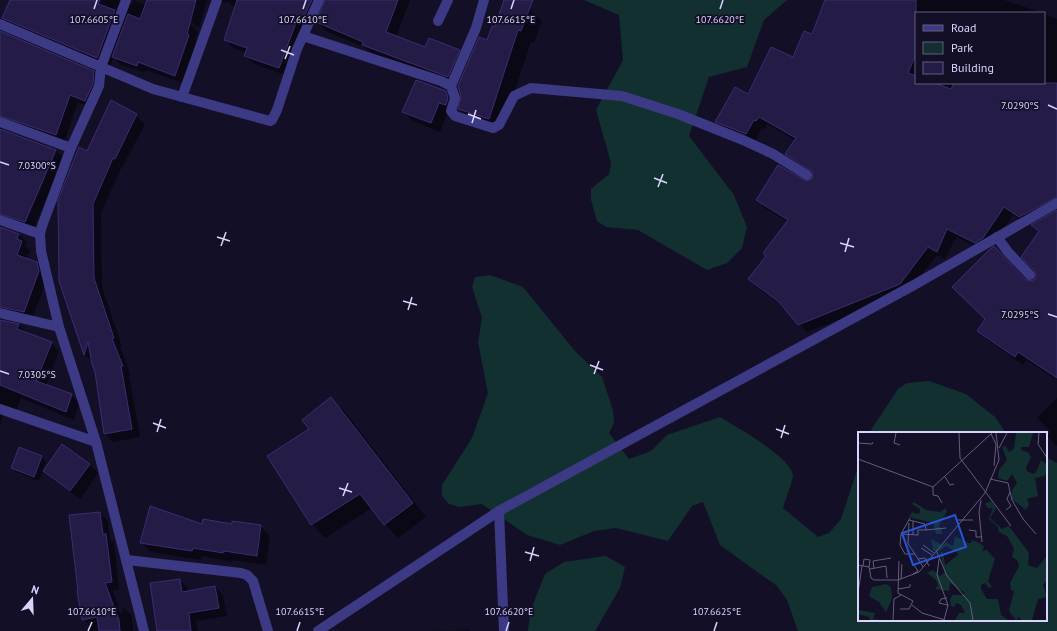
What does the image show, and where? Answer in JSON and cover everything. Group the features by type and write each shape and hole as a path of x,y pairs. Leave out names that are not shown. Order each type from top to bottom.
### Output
{"street":[{"path":"126,0 101,67 99,86 71,148 40,234 41,251 59,327 96,442 144,631"},
{"path":"182,97 216,0"},
{"path":"0,24 153,88 266,120 272,120 318,0"},
{"path":"438,21 448,0"},
{"path":"484,0 476,28 451,86 455,98 451,112 455,116 493,128 498,124 514,96 531,88 622,96 678,114 743,140 773,154 808,175"},
{"path":"303,36 441,81 451,86"},
{"path":"0,122 71,148"},
{"path":"318,631 499,510 914,285 1057,203"},
{"path":"0,220 40,234"},
{"path":"997,237 1008,252 1030,275"},
{"path":"0,313 59,327"},
{"path":"0,409 96,442"},
{"path":"499,510 504,631"},
{"path":"126,560 241,573 247,575 253,581 268,631"}],"green space":[{"path":"584,0 787,0 764,20 747,67 709,77 689,136 734,195 747,227 742,248 727,263 707,270 638,230 606,227 597,221 591,200 591,189 609,174 611,163 596,110 623,60 619,15"},
{"path":"490,275 523,287 575,351 602,377 613,410 614,423 609,433 629,459 651,451 667,435 720,417 773,451 790,468 793,478 783,508 818,537 829,533 841,519 858,467 858,621 1047,621 1047,458 1057,463 1057,631 798,631 787,600 777,586 720,545 703,502 692,506 668,541 616,528 594,531 560,545 527,535 482,504 460,507 449,504 442,496 442,485 472,438 488,393 478,342 482,318 472,287 475,277"},
{"path":"929,381 966,394 995,417 1005,432 870,432 898,389 907,383"},
{"path":"606,556 625,567 620,588 595,631 528,631 530,612 545,574 564,562"}],"building":[{"path":"10,0 100,0 98,4 115,10 97,58 2,18"},
{"path":"147,0 196,0 187,34 189,35 175,76 138,62 137,66 112,57 128,14 140,19"},
{"path":"237,0 312,0 304,17 299,15 279,68 244,56 247,48 224,40"},
{"path":"325,0 398,0 386,32 425,47 429,38 460,50 448,77 362,45 363,42 316,22"},
{"path":"504,0 533,0 521,31 518,30 489,119 458,109 461,96 458,86 479,37 487,40 492,26 495,27"},
{"path":"825,0 916,0 915,56 908,73 915,76 915,84 938,84 951,89 954,84 1057,83 1057,197 1019,217 1004,207 983,238 975,243 947,229 937,252 928,247 900,284 798,325 779,302 748,279 766,256 763,253 788,220 756,200 778,165 806,181 812,179 813,172 785,154 796,138 759,117 756,121 754,120 746,134 715,122 735,87 748,94 771,47 793,57 804,31 812,34"},
{"path":"0,31 94,71 93,84 85,101 70,95 56,135 0,116"},
{"path":"416,80 446,91 448,98 446,105 439,103 431,123 402,112"},
{"path":"111,100 137,114 115,159 113,158 93,204 94,278 114,338 112,339 123,366 121,366 132,429 104,434 95,372 88,342 84,355 59,281 58,200 79,147 87,151"},
{"path":"0,129 56,150 25,222 0,214"},
{"path":"1057,210 1057,378 1018,352 1015,357 977,331 985,319 952,287 994,246 1025,279 1029,281 1034,280 1036,276 1035,271 1021,257 1039,231 1031,225"},
{"path":"0,227 19,234 17,239 22,241 17,255 37,262 39,271 24,312 0,307"},
{"path":"0,320 19,324 17,329 52,342 36,381 72,394 66,412 0,385"},
{"path":"331,397 413,503 384,525 360,494 311,525 267,456 309,429 302,420"},
{"path":"62,444 90,464 70,491 43,471"},
{"path":"19,447 42,456 34,477 11,468"},
{"path":"150,506 202,524 203,519 232,524 232,521 261,525 257,556 224,551 223,553 193,548 192,551 140,543"},
{"path":"100,512 103,534 106,534 112,582 105,583 119,620 120,631 99,631 97,617 82,620 77,591 69,515"},
{"path":"180,579 182,592 215,586 219,608 189,613 191,631 157,631 150,583"}]}
